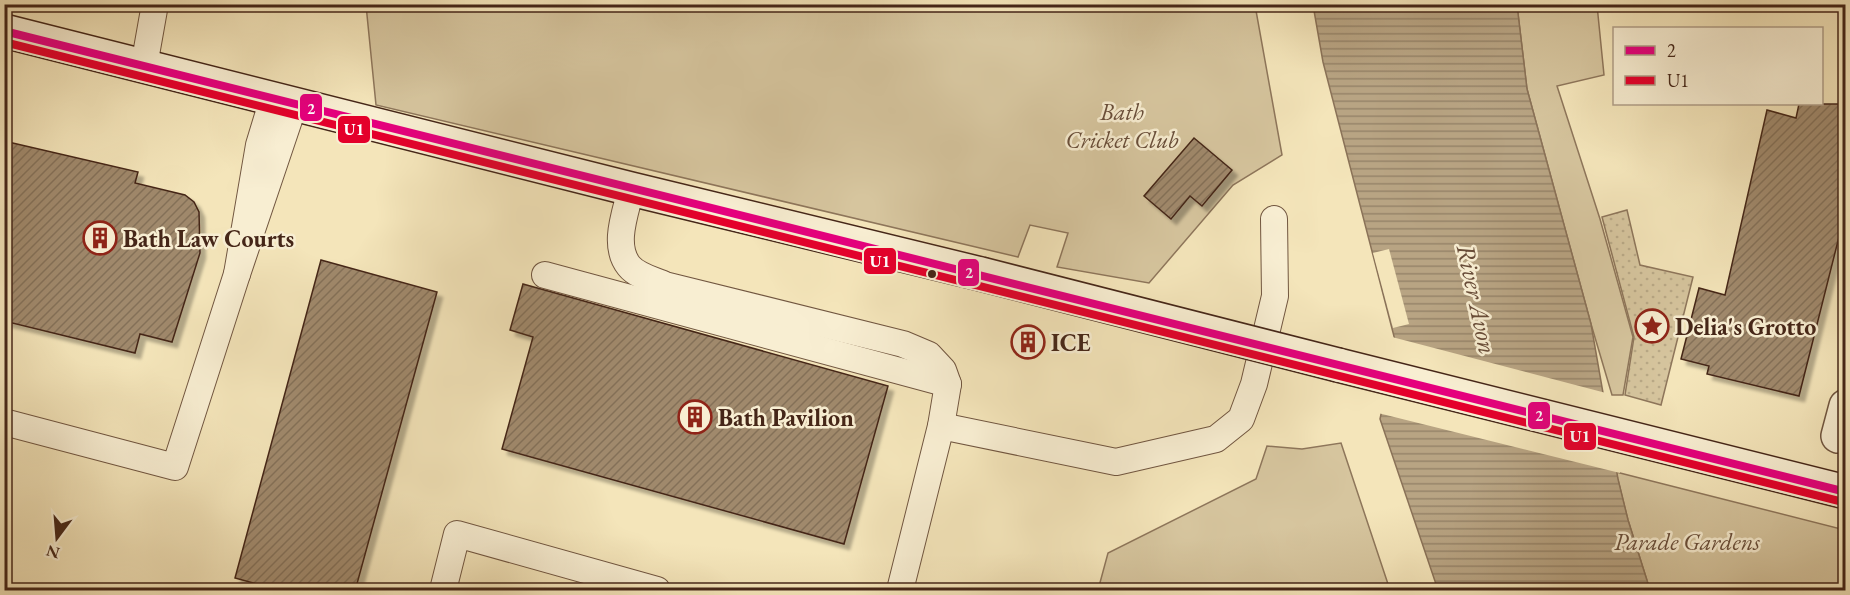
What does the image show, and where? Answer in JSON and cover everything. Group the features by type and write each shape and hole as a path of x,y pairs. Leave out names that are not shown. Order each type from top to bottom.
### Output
{"street":[{"path":"4,31 1845,492"}],"lane":[{"path":"144,66 155,4"},
{"path":"4,422 175,467 237,274 283,102"},
{"path":"631,189 621,240 621,253 629,267 643,276 665,285 903,344 929,355 943,370 948,384 941,426 900,591"},
{"path":"941,426 1116,462 1216,439 1241,419 1254,384 1275,296 1274,219"},
{"path":"546,275 948,384"},
{"path":"443,591 457,534 657,591"}],"green space":[{"name":"Bath Cricket Club","path":"366,5 1255,5 1282,155 1233,185 1149,283 1057,267 1068,233 1030,225 1018,257 376,105"},
{"path":"1517,5 1597,5 1604,75 1557,86 1600,219 1633,337 1623,395 1612,395 1527,89"},
{"path":"1627,210 1640,265 1693,277 1661,405 1625,395 1634,337 1602,217"},
{"path":"1341,443 1390,590 1098,590 1108,553 1256,479 1267,446 1302,449"},
{"name":"Parade Gardens","path":"1616,472 1845,530 1845,590 1650,590"}],"water":[{"name":"River Avon","path":"1313,5 1517,5 1527,89 1591,324 1618,479 1650,590 1438,590 1380,419 1396,344 1323,62"}],"pier":[{"path":"1389,249 1409,324 1393,328 1373,253"},
{"path":"1392,337 1606,393 1620,473 1378,413 1393,344"}],"building":[{"path":"1845,104 1845,213 1799,396 1707,374 1709,366 1681,359 1699,288 1725,295 1767,110 1796,118 1799,105"},
{"path":"1194,138 1232,170 1202,206 1190,196 1171,219 1144,196"},
{"name":"Bath Law Courts","path":"4,141 138,172 135,183 185,195 194,202 199,212 200,253 172,342 140,334 135,353 4,321"},
{"path":"321,260 437,292 355,591 282,591 235,578"},
{"name":"Bath Pavilion","path":"523,284 888,386 844,544 502,449 533,337 510,330"}],"transit line":[{"name":"2","path":"4,31 1846,492"},
{"name":"U1","path":"4,42 1843,502"}],"place":[{"name":"Bath Law Courts","path":"100,238"},
{"name":"Delia's Grotto","path":"1652,326"},
{"name":"ICE","path":"1028,342"},
{"name":"Bath Pavilion","path":"695,417"}]}
